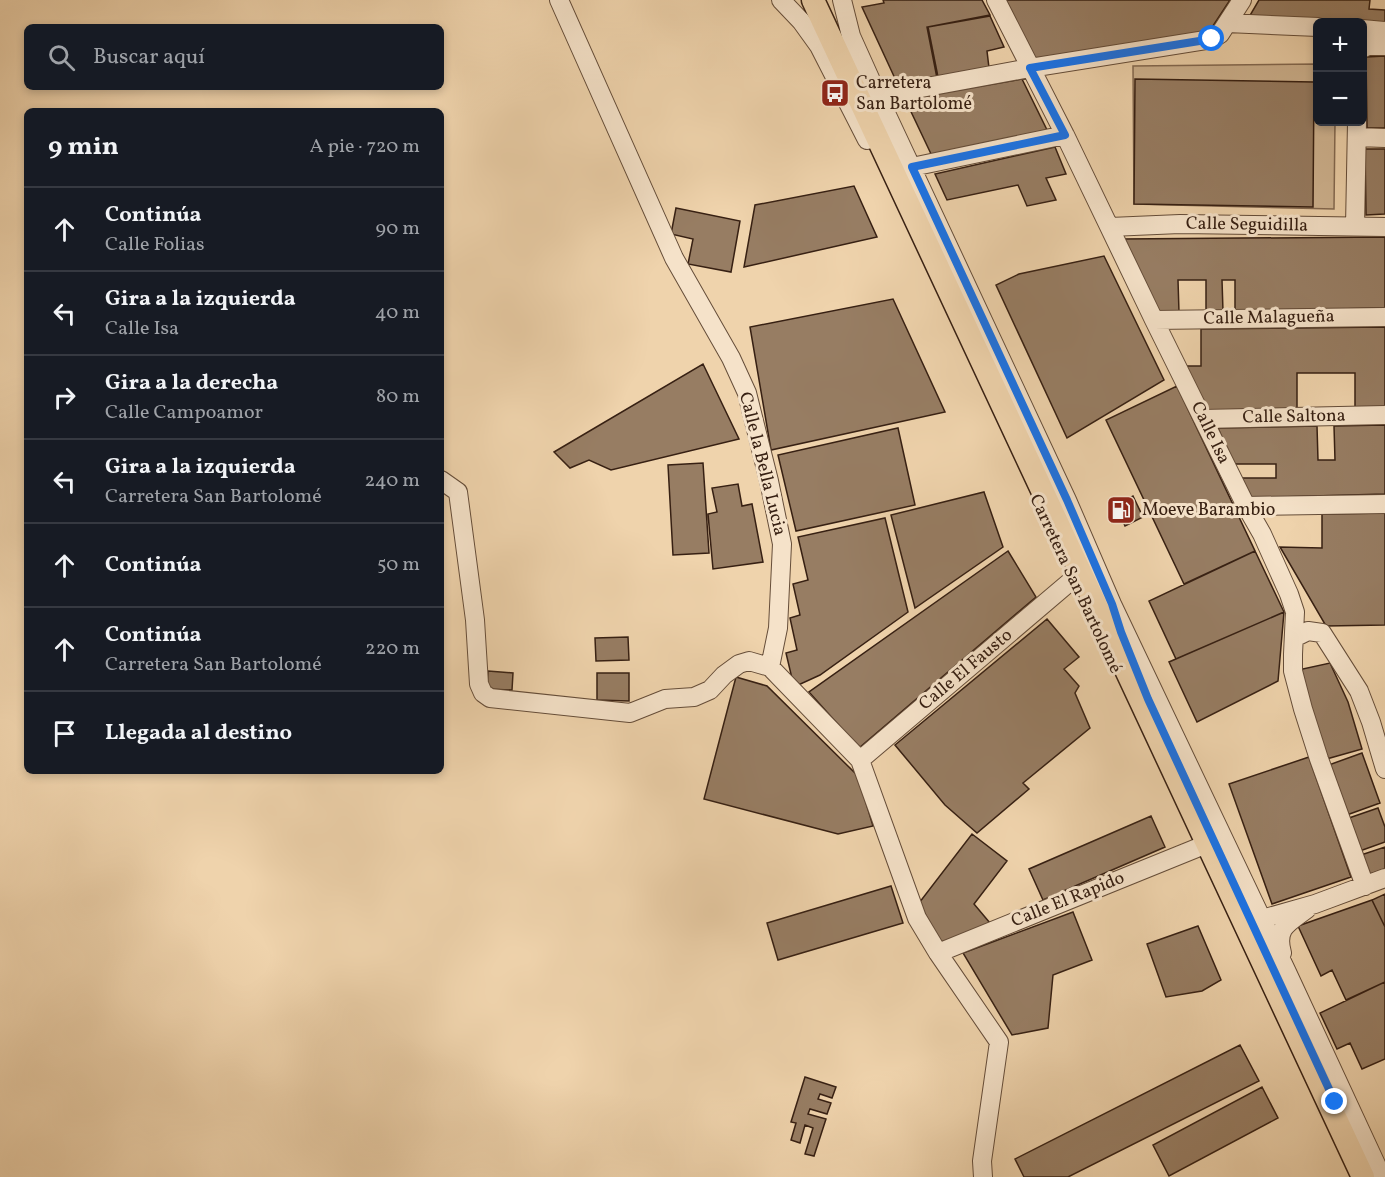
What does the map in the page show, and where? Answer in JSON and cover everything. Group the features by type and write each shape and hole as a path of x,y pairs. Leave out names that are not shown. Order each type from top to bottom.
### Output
{"main road":[{"name":"Carretera San Bartolomé","path":"813,0 1363,1177"},
{"name":"Carretera San Bartolomé","path":"821,0 1370,1177"},
{"path":"1069,530 1112,604 1148,699"}],"street":[{"name":"Calle la Bella Lucia","path":"559,0 674,258 747,393 782,544 778,628 770,667"},
{"name":"Carretera San Bartolomé","path":"781,0 801,21 819,46 885,175 1351,1177"},
{"name":"Carretera San Bartolomé","path":"842,0 851,36 878,96 1067,500 1112,604 1382,1177"},
{"name":"Calle Isa","path":"996,0 1065,135 1246,506 1262,534 1289,594 1295,612 1293,671 1303,710 1365,886"},
{"path":"878,96 1030,68 1212,39 1220,34 1242,0"},
{"path":"1227,23 1313,27"},
{"path":"1367,29 1385,31"},
{"path":"1367,46 1385,46"},
{"path":"1354,226 1357,129 1385,138"},
{"path":"912,167 1065,135"},
{"name":"Calle Seguidilla","path":"1110,227 1180,225 1385,227"},
{"name":"Calle Malagueña","path":"1154,320 1385,316"},
{"name":"Calle Saltona","path":"1203,419 1385,415"},
{"path":"444,482 458,492 475,620 479,684 483,693 490,698 630,713 665,699 694,696 710,690 724,675 739,664 749,661 770,667 860,760 917,918 999,1042 982,1161 983,1177"},
{"path":"1246,506 1385,504"},
{"name":"Calle El Fausto","path":"860,760 1072,580"},
{"path":"1294,638 1308,631 1322,633 1359,691 1385,769"},
{"name":"Calle El Rapido","path":"938,953 1197,848"},
{"path":"1262,919 1315,904 1385,878"},
{"path":"1287,972 1279,939 1283,929 1315,904"}],"shaded area":[{"path":"1313,64 1313,126 1335,126 1334,209 1134,204 1133,66"}],"building":[{"path":"883,0 982,0 990,15 927,27 937,78 898,85 862,7 884,3"},
{"path":"1003,0 1230,0 1207,35 1034,60"},
{"path":"1259,0 1370,0 1369,9 1385,10 1385,26 1367,23 1367,18 1313,18 1313,21 1249,17"},
{"path":"990,16 1004,47 987,51 989,68 938,77 928,27"},
{"path":"1385,56 1385,128 1367,128 1367,57"},
{"path":"1022,79 1049,134 932,156 905,99"},
{"path":"1135,79 1313,82 1313,207 1134,204"},
{"path":"1055,147 1066,174 1046,178 1056,200 1027,206 1018,185 947,200 935,174"},
{"path":"1365,149 1385,149 1385,214 1366,215"},
{"path":"854,186 877,237 744,267 755,205"},
{"path":"676,208 740,221 731,272 688,264 693,239 671,234"},
{"path":"1385,237 1385,308 1235,311 1235,280 1222,280 1223,311 1206,311 1206,280 1178,280 1179,312 1158,312 1123,239"},
{"path":"1104,256 1164,380 1067,438 996,285 1019,274"},
{"path":"893,299 945,412 771,450 750,327"},
{"path":"1385,327 1385,408 1355,408 1355,373 1297,373 1297,409 1206,410 1180,366 1201,366 1201,329"},
{"path":"703,364 739,439 611,470 589,460 570,468 554,452"},
{"path":"1177,386 1255,551 1184,584 1106,420"},
{"path":"1385,425 1385,494 1248,498 1240,478 1276,478 1276,464 1233,464 1218,428 1317,426 1318,460 1335,460 1334,426"},
{"path":"898,428 915,505 796,531 778,455"},
{"path":"703,463 709,553 673,555 668,465"},
{"path":"738,484 742,506 752,504 763,562 713,569 708,514 717,512 712,488"},
{"path":"984,492 1003,547 915,608 891,515"},
{"path":"1133,496 1143,517 1125,526 1116,505"},
{"path":"1385,513 1385,625 1326,626 1280,547 1322,548 1322,514"},
{"path":"885,518 908,612 820,675 794,687 786,653 797,650 790,618 800,615 793,584 808,580 798,537"},
{"path":"1008,551 1036,597 859,748 809,692"},
{"path":"1255,551 1284,612 1176,659 1149,601"},
{"path":"1284,612 1278,681 1197,722 1169,662"},
{"path":"1047,619 1079,657 1064,669 1079,686 1075,693 1090,728 1023,783 1029,789 977,833 945,805 895,745"},
{"path":"628,637 629,660 596,661 595,638"},
{"path":"1330,663 1348,702 1362,749 1323,760 1298,670"},
{"path":"488,671 513,673 512,690 487,689"},
{"path":"597,673 629,673 629,701 597,700"},
{"path":"736,677 767,686 858,776 873,826 838,834 704,799"},
{"path":"1362,753 1380,803 1344,816 1326,766"},
{"path":"1309,757 1351,877 1272,904 1229,784"},
{"path":"1378,808 1385,827 1385,842 1357,852 1346,819"},
{"path":"1151,816 1165,847 1043,900 1029,869"},
{"path":"972,834 1007,861 974,904 990,923 943,946 919,903"},
{"path":"1385,847 1385,869 1365,876 1358,856"},
{"path":"891,886 903,923 778,960 767,923"},
{"path":"1385,894 1385,927 1372,900"},
{"path":"1372,900 1385,927 1385,982 1346,1000 1332,970 1321,976 1298,926"},
{"path":"1073,912 1092,960 1053,975 1048,1028 1012,1035 963,953"},
{"path":"1198,926 1221,980 1202,991 1166,997 1147,944"},
{"path":"1385,982 1385,1059 1362,1069 1350,1043 1337,1049 1320,1013"},
{"path":"1240,1045 1259,1081 1068,1177 1024,1177 1015,1159"},
{"path":"805,1077 836,1087 832,1098 820,1094 818,1099 831,1103 827,1114 810,1109 808,1114 826,1119 814,1156 805,1154 813,1128 805,1125 800,1143 791,1140 796,1123 791,1122"},
{"path":"1262,1087 1278,1118 1169,1176 1153,1145"}],"place":[{"name":"Carretera San Bartolomé","path":"835,93"},
{"name":"Moeve Barambio","path":"1121,510"}],"route":[{"path":"1212,39 1030,68 1065,135 912,167 1067,500 1112,604 1148,699 1335,1102"}]}
